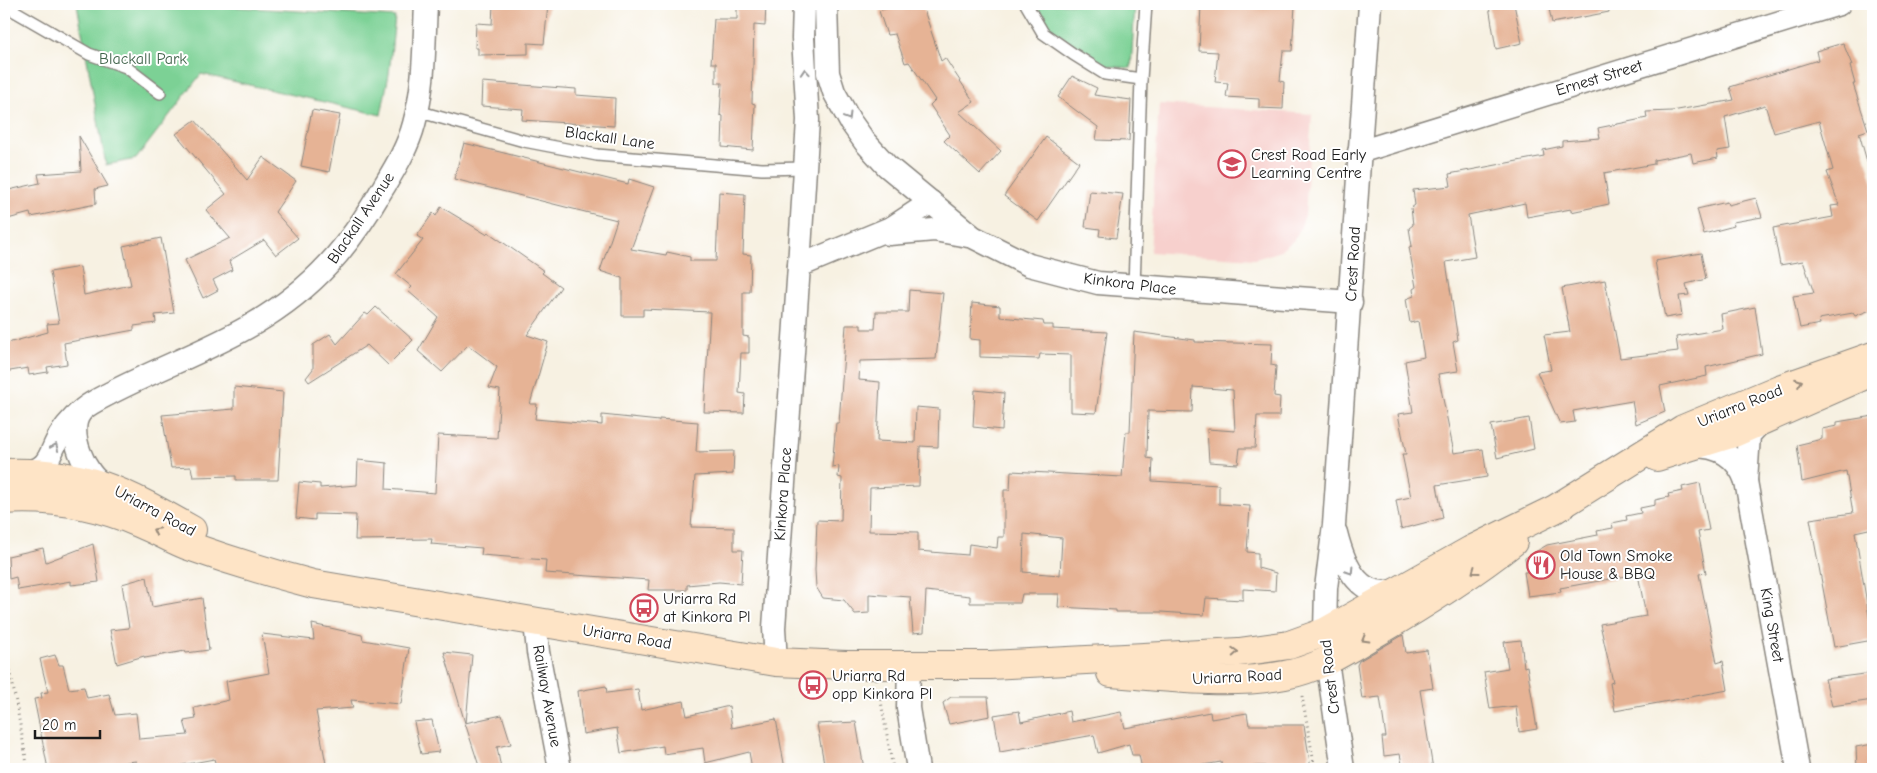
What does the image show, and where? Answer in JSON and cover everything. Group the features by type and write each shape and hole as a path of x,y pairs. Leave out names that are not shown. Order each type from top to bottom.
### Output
{"main road":[{"name":"Uriarra Road","path":"990,665 1258,651 1289,644 1325,632 1490,540 1555,509 1615,473 1654,446 1683,430 1779,389 1873,356"},
{"name":"Uriarra Road","path":"1615,473 1646,460 1728,435 1873,370"},
{"name":"Uriarra Road","path":"13,473 41,472 77,477 104,485 131,496 267,572"},
{"name":"Uriarra Road","path":"4,500 45,500 97,508 141,524 184,544 267,572 339,589 776,662 990,665 1180,679 1236,680 1285,675 1327,661 1467,577 1555,509"},
{"name":"Crest Road","path":"1325,632 1327,661"}],"street":[{"name":"Blackall Avenue","path":"13,473 37,470 49,460 60,436 89,405 108,394 254,324 315,281 347,245 370,211 403,152 417,111 423,68 426,4"},
{"name":"Kinkora Place","path":"776,662 774,628 808,120 803,38 804,4"},
{"name":"Kinkora Place","path":"826,4 828,73 836,98 865,142 887,166 973,237 1029,265 1090,281 1134,287 1350,302"},
{"name":"Crest Road","path":"1325,632 1326,588 1334,525 1370,4"},
{"name":"Ernest Street","path":"1359,152 1839,4"},
{"name":"Kinkora Place","path":"808,120 824,88 828,73"},
{"path":"799,266 866,239 904,220 931,202"},
{"path":"866,239 919,230 948,231 973,237"},
{"path":"80,413 75,427 81,456 90,474 104,485"},
{"name":"King Street","path":"1763,420 1749,435 1746,480 1798,769"},
{"name":"King Street","path":"1693,446 1713,448 1724,452 1739,465 1746,480"},
{"name":"Crest Road","path":"1334,525 1346,565 1357,581 1372,588 1385,591 1405,587"},
{"name":"Railway Avenue","path":"535,622 536,640 560,769"},
{"name":"Crest Road","path":"1327,661 1343,769"},
{"path":"910,664 909,717 918,769"}],"lane":[{"path":"1026,4 1043,33 1073,54 1105,74 1141,80"},
{"path":"1134,287 1141,80 1146,4"},
{"path":"4,5 89,54 132,70 160,93"},
{"name":"Blackall Lane","path":"417,111 524,141 598,155 762,169 804,168"}],"path":[{"path":"4,636 28,769"},
{"path":"879,690 893,769"},
{"path":"1302,696 1315,769"}],"shaded area":[{"name":"Crest Road Early Learning Centre","path":"1159,104 1312,114 1305,215 1293,241 1278,252 1255,259 1150,252"}],"green space":[{"name":"Blackall Park","path":"77,4 218,4 218,6 395,17 389,74 381,115 201,74 136,159 106,165"},
{"path":"1036,4 1135,4 1131,68 1106,66 1077,48 1049,27"}],"building":[{"path":"493,4 548,5 544,44 528,43 528,54 478,55 478,48 475,48 476,23 492,24"},
{"path":"737,4 766,4 765,26 754,25 752,103 755,104 753,150 722,147 723,116 720,115 722,83 716,83 716,63 711,63 714,19 737,19"},
{"path":"899,4 922,4 941,61 945,58 974,102 959,112 1001,151 980,174 944,141 950,135 930,105 935,100 909,62 905,63 895,34 887,35 879,11"},
{"path":"1201,4 1295,6 1292,51 1283,51 1280,81 1284,82 1283,109 1259,108 1259,99 1226,97 1228,83 1215,82 1218,52 1199,51"},
{"path":"1514,4 1522,43 1496,49 1489,6"},
{"path":"1548,4 1608,4 1609,12 1552,23"},
{"path":"1843,43 1852,65 1850,66 1855,84 1853,84 1868,130 1859,133 1873,183 1873,309 1855,316 1853,313 1819,319 1820,324 1800,328 1793,296 1814,293 1803,261 1780,265 1773,228 1833,217 1831,206 1839,205 1827,172 1833,170 1819,121 1774,133 1765,105 1725,117 1730,149 1717,151 1718,158 1693,163 1691,153 1654,160 1654,164 1604,173 1609,204 1571,212 1571,209 1527,217 1525,203 1468,215 1475,257 1446,262 1458,340 1453,342 1458,371 1438,374 1454,453 1483,449 1487,477 1437,485 1443,518 1401,529 1396,500 1411,497 1402,454 1406,454 1398,414 1413,412 1405,361 1424,357 1418,321 1410,323 1406,299 1414,296 1413,289 1416,287 1409,247 1412,246 1409,228 1413,225 1411,208 1415,205 1413,190 1451,186 1449,174 1544,156 1543,150 1562,146 1562,141 1600,138 1598,128 1647,118 1646,112 1672,111 1734,100 1730,87 1818,60 1816,51"},
{"path":"1072,76 1097,88 1094,95 1131,100 1129,141 1096,140 1098,127 1058,97"},
{"path":"482,82 576,89 576,95 615,98 614,126 522,120 523,109 481,106"},
{"path":"312,110 340,115 329,172 301,166"},
{"path":"195,120 247,180 263,157 296,181 275,212 298,238 276,255 264,240 229,261 232,270 213,280 218,290 203,298 185,260 230,238 206,210 226,194 176,134"},
{"path":"79,136 108,186 95,189 96,204 31,217 30,213 4,220 4,191 40,183 38,174 81,171"},
{"path":"1046,137 1079,162 1038,221 1004,196"},
{"path":"464,143 628,184 629,179 654,187 631,249 666,255 667,252 690,257 690,261 716,261 719,192 745,194 743,254 751,255 750,292 743,292 743,336 749,337 749,353 741,353 739,393 745,394 744,413 704,412 710,312 643,309 643,316 622,316 622,278 600,271 617,220 454,179"},
{"path":"1090,191 1123,194 1116,238 1099,236 1100,229 1085,227"},
{"path":"1756,198 1762,217 1733,222 1734,226 1704,234 1697,209 1727,202 1728,205"},
{"path":"441,207 486,234 488,232 544,271 542,273 561,287 527,335 548,342 530,404 537,404 535,419 602,425 602,415 659,421 659,419 698,422 696,452 734,451 733,474 695,476 691,527 734,528 734,550 743,550 741,584 719,582 687,585 687,590 648,590 649,580 545,573 546,560 481,555 482,548 431,544 432,539 355,540 356,515 315,514 315,520 296,518 299,482 320,484 320,488 357,485 358,460 387,463 386,489 435,493 438,435 497,438 500,390 489,388 497,367 468,345 442,372 418,351 438,317 408,291 412,287 396,274 423,240 417,236 433,213 436,216"},
{"path":"161,238 174,313 155,315 156,323 134,326 134,330 64,343 67,364 47,367 48,372 29,375 28,368 4,372 4,344 48,332 47,324 59,323 50,272 80,267 84,295 131,285 123,246"},
{"path":"1701,253 1706,279 1686,284 1689,295 1679,296 1682,315 1665,318 1655,261"},
{"path":"1605,280 1620,358 1678,351 1676,337 1723,329 1721,314 1755,307 1762,354 1706,367 1707,376 1660,386 1665,412 1636,424 1632,401 1573,411 1575,422 1560,424 1537,372 1551,370 1544,335 1570,332 1562,288"},
{"path":"909,290 943,293 936,359 860,361 859,380 880,382 877,441 915,443 916,407 939,409 938,447 920,446 919,486 870,488 869,531 918,532 918,551 968,555 969,544 997,548 998,537 1004,537 1004,490 1010,490 1011,471 1122,477 1126,432 1130,432 1134,332 1195,340 1195,342 1272,344 1271,365 1276,366 1274,396 1280,397 1279,416 1257,416 1255,448 1240,448 1238,464 1209,462 1207,429 1235,431 1233,390 1193,387 1192,412 1148,411 1147,458 1153,459 1152,481 1219,485 1219,504 1250,506 1247,552 1258,553 1258,568 1276,573 1275,591 1243,589 1243,600 1206,598 1204,615 1161,612 1116,612 1116,610 1058,607 1059,594 1022,594 1020,603 970,603 970,596 926,591 924,632 913,633 910,597 869,594 869,613 855,614 844,600 823,598 816,587 817,520 841,521 842,478 838,477 839,466 832,467 836,423 839,423 846,325 861,325 861,329 875,329 876,312 908,312","holes":["1024,534 1062,538 1060,575 1023,572"]},
{"path":"972,303 1000,306 1000,317 1043,321 1044,325 1053,325 1053,329 1107,332 1096,413 1071,412 1071,355 1040,354 1039,359 980,357 980,340 970,339"},
{"path":"376,307 413,340 388,365 367,345 309,382 306,378 313,369 313,345 330,334 337,344 365,313 368,315"},
{"path":"234,387 283,392 278,480 236,480 236,476 193,477 191,467 171,468 162,415 234,409"},
{"path":"975,390 1004,393 1002,430 973,427"},
{"path":"1873,416 1873,528 1855,532 1873,640 1834,647 1810,519 1853,513 1846,471 1802,482 1797,445 1822,439 1822,429 1837,426 1837,422"},
{"path":"1529,418 1534,449 1497,458 1491,425"},
{"path":"1700,483 1709,530 1698,532 1706,573 1699,574 1717,663 1723,661 1728,690 1615,711 1610,683 1613,682 1600,624 1646,616 1638,574 1560,588 1561,592 1528,596 1524,572 1527,572 1525,558 1547,545 1598,535 1597,531 1613,528 1612,523 1627,520 1626,516 1641,513 1640,508 1655,505 1655,500 1669,497 1668,494 1683,491 1682,487"},
{"path":"93,544 99,582 71,585 71,581 18,590 16,577 9,579 8,556 43,548 46,562"},
{"path":"147,577 152,607 202,598 209,650 186,653 185,651 145,658 144,656 117,664 110,630 129,628 122,584"},
{"path":"312,624 362,635 363,640 409,648 401,704 351,700 353,708 316,711 327,769 217,769 214,759 172,767 172,769 138,769 136,761 88,767 88,769 48,769 34,699 42,698 41,693 48,692 40,659 55,655 59,665 63,665 69,689 84,687 87,698 109,694 115,715 136,713 139,739 188,735 184,721 196,719 194,708 229,700 226,681 269,673 262,634 314,640"},
{"path":"1403,635 1406,653 1427,650 1433,688 1420,690 1433,769 1403,769 1400,754 1384,756 1382,737 1386,737 1380,697 1362,699 1357,665 1359,661"},
{"path":"1521,640 1524,667 1527,666 1537,729 1519,732 1516,706 1490,709 1484,672 1508,668 1504,642"},
{"path":"444,652 472,655 466,723 465,723"},
{"path":"1872,673 1873,700 1832,706 1825,679"},
{"path":"606,686 607,693 638,689 641,710 684,701 687,716 729,706 732,728 776,719 785,769 752,769 749,752 705,763 703,748 664,754 663,746 621,753 617,728 583,734 578,691"},
{"path":"951,697 988,697 990,716 949,724 943,703"},
{"path":"1019,711 1021,722 1069,711 1071,722 1121,712 1125,728 1210,712 1211,719 1247,713 1249,725 1304,725 1311,769 1266,769 1265,766 1258,766 1222,769 1221,762 1180,769 1142,769 1139,755 1132,755 1129,744 1098,753 1094,735 1000,752 994,715"},
{"path":"502,715 511,744 497,747 501,769 480,769 465,723"},
{"path":"432,720 439,752 421,754 414,722"},
{"path":"856,722 864,769 825,769 817,724"},
{"path":"1873,744 1873,769 1857,769 1856,747"}],"place":[{"name":"Crest Road Early Learning Centre","path":"1232,164"},
{"name":"Old Town Smoke House & BBQ","path":"1541,565"},
{"name":"Uriarra Rd at Kinkora Pl","path":"644,608"},
{"name":"Uriarra Rd opp Kinkora Pl","path":"813,685"}]}
